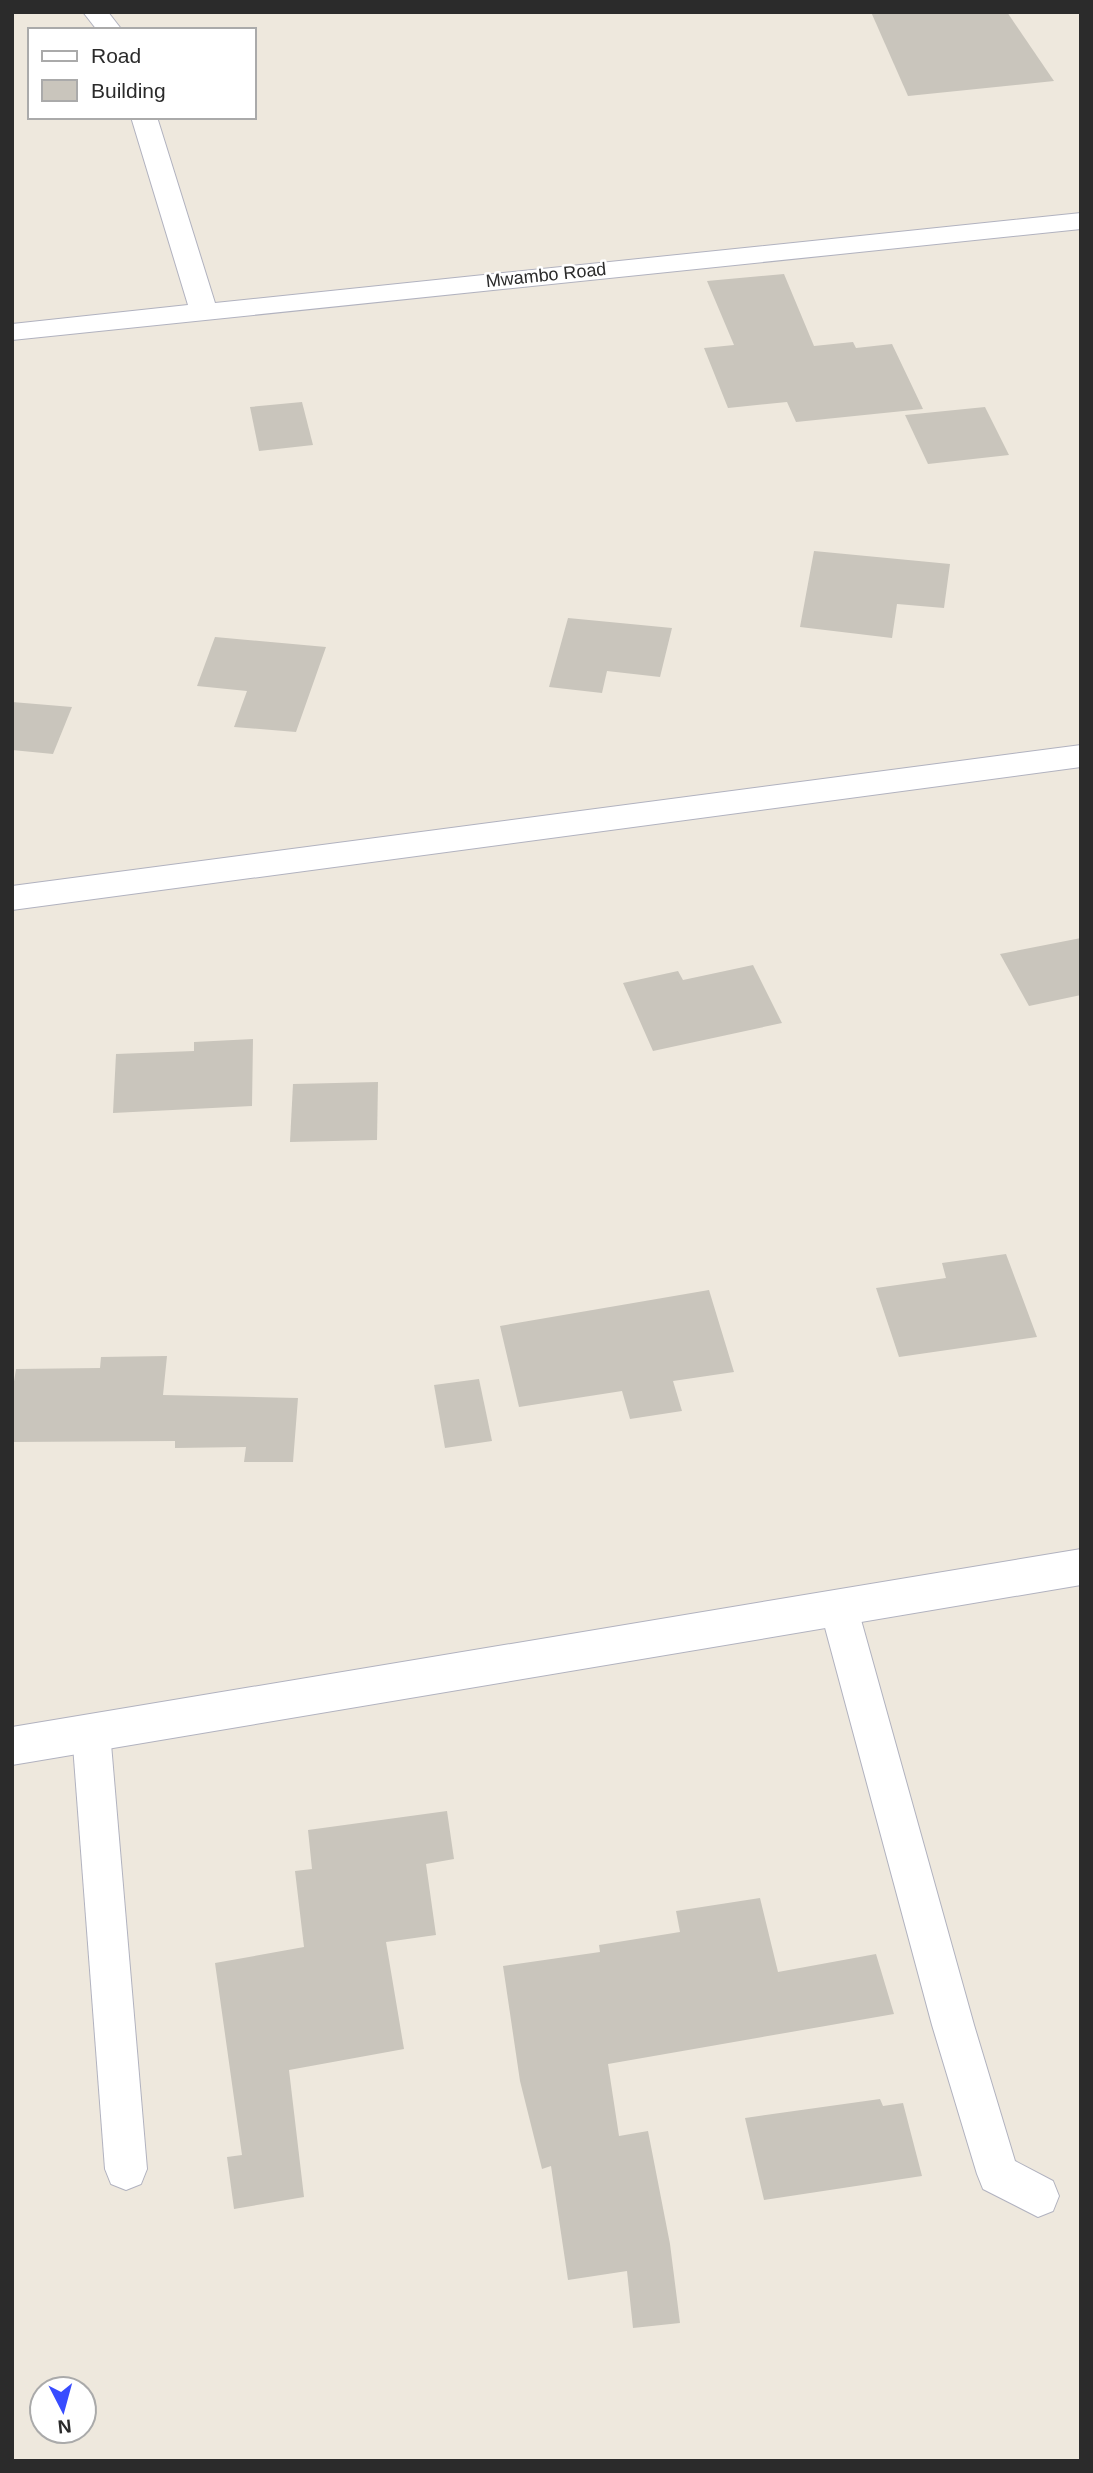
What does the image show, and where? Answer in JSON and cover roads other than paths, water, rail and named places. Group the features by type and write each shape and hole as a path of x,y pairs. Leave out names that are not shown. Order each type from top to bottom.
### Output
{"street":[{"path":"96,12 108,28"},
{"path":"145,119 204,311"},
{"name":"Mwambo Road","path":"12,332 1081,221"},
{"path":"12,898 1081,756"},
{"path":"12,1746 1081,1567"}],"lane":[{"path":"839,1609 953,2025 998,2174 1038,2196"},
{"path":"91,1732 126,2169"}]}
